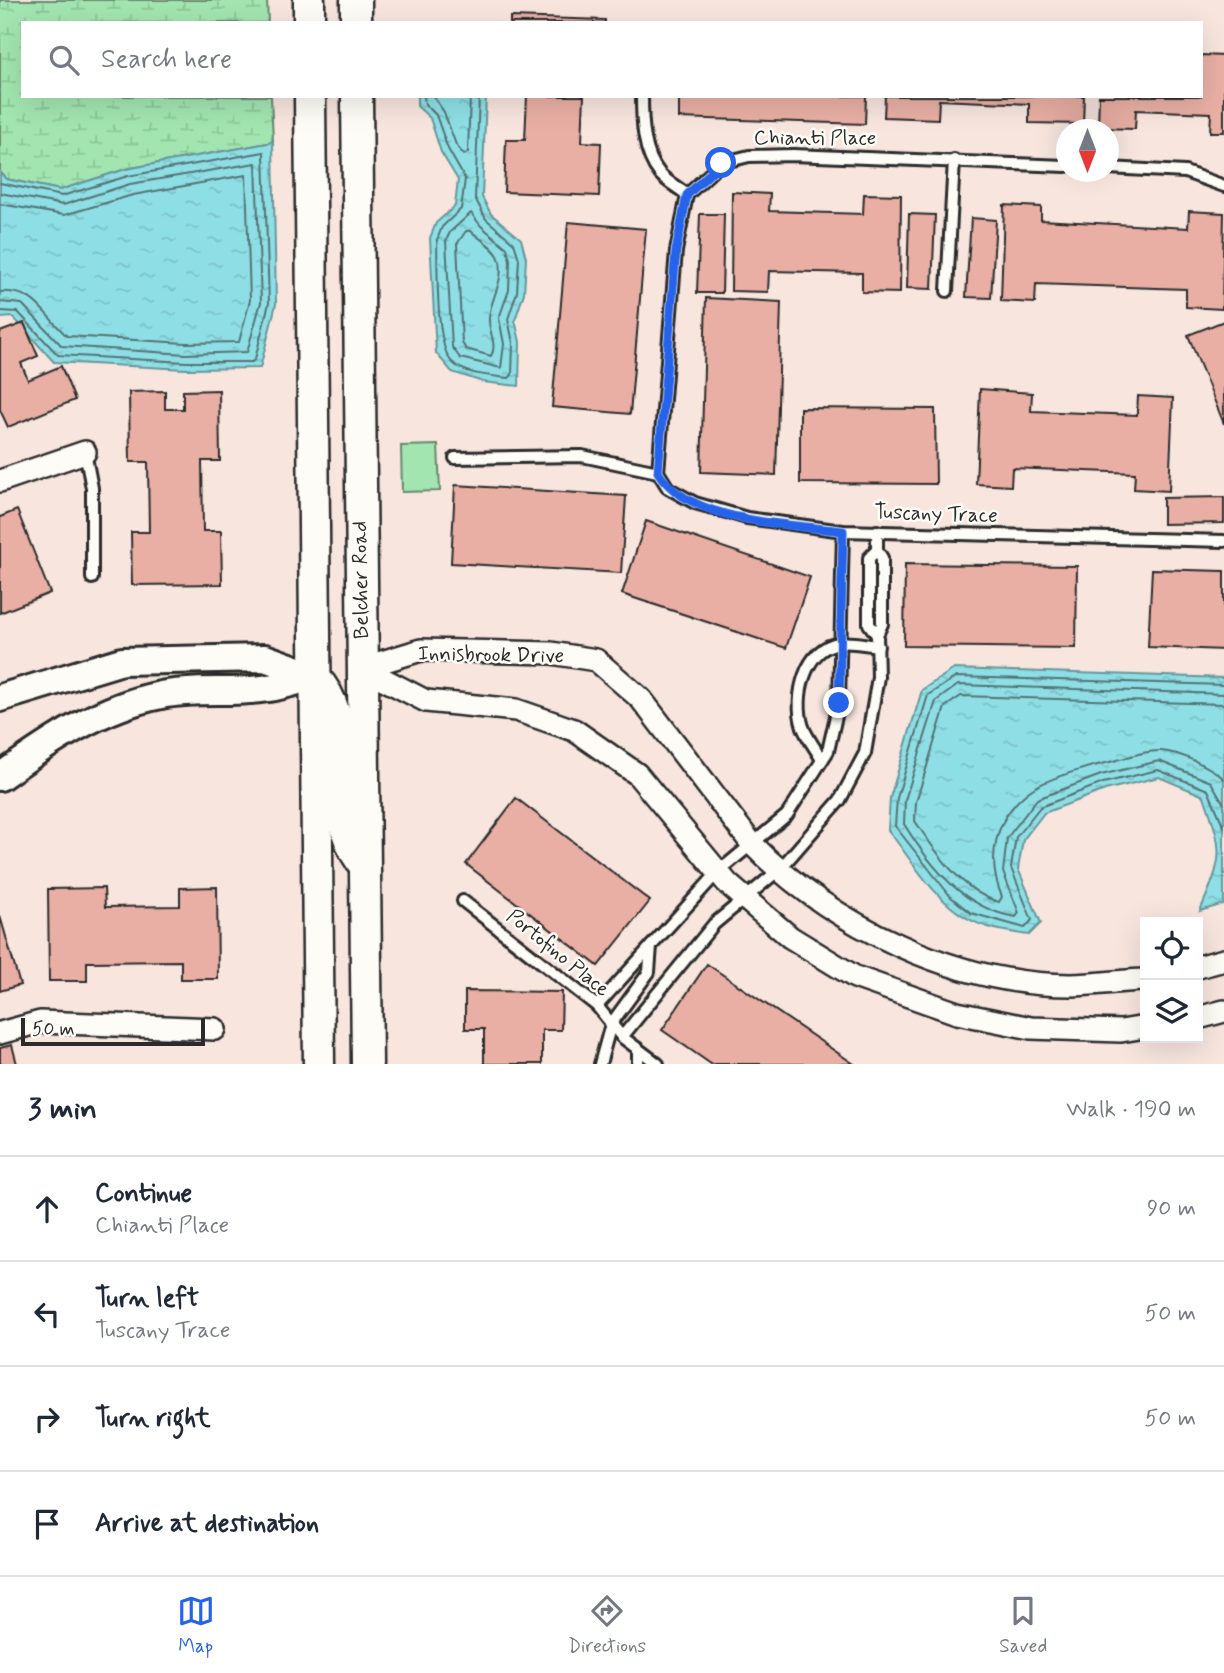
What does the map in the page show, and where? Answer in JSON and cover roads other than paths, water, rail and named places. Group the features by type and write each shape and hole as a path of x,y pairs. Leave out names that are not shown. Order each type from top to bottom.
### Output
{"main road":[{"path":"309,0 309,21"},
{"path":"356,0 356,21"},
{"path":"310,98 319,1064"},
{"name":"Belcher Road","path":"357,98 367,1064"},
{"path":"314,476 329,524 330,626 344,653 362,668"},
{"path":"315,676 330,696 336,717 342,820 349,845 365,867"}],"street":[{"path":"0,481 85,452"},
{"name":"Innisbrook Drive","path":"362,668 421,650 551,653 596,660 641,699 752,844 780,869 850,921 915,952 987,975 1069,985 1140,979"},
{"path":"0,698 122,661 265,658 315,676"},
{"name":"Innisbrook Drive","path":"362,668 426,701 516,710 574,730 637,774 718,872 789,937 855,977 957,1013 1031,1028 1121,1031 1140,1028"},
{"path":"0,778 55,738 109,711 160,695 215,689 267,688 315,676"},
{"path":"1203,966 1224,960"},
{"path":"1203,1017 1224,1011"},
{"path":"0,1033 40,1022 215,1029"}],"lane":[{"path":"455,458 582,456 658,472 676,251 687,195 659,173 648,148 642,118 642,98"},
{"name":"Chianti Place","path":"687,195 721,163 749,156 954,160 1056,165"},
{"path":"947,291 954,160"},
{"path":"1119,169 1185,172 1224,186"},
{"path":"85,452 92,488 92,578"},
{"name":"Tuscany Trace","path":"658,472 668,488 695,503 747,518 843,531 1224,541"},
{"path":"597,1006 718,872 787,815 828,751 839,703 843,531"},
{"path":"622,1037 714,924 747,900 780,869 840,800 865,753 878,677 877,640 882,624 882,558 877,550 877,531"},
{"path":"822,760 803,725 802,694 809,659 823,648 839,643 877,640"},
{"name":"Portofino Place","path":"463,901 597,1006 622,1037 658,1064"},
{"path":"600,1064 611,1024 649,972 652,946"},
{"path":"649,972 664,984"},
{"path":"638,1049 638,1064"}],"water":[{"path":"417,98 486,98 482,197 491,214 521,239 526,258 524,293 515,320 520,342 519,386 483,382 452,372 436,353 430,238 436,223 455,206 458,180 441,152 430,118 417,106"},
{"path":"273,142 276,304 260,368 186,369 54,362 13,317 0,318 0,172 6,179 60,190 126,169"},
{"path":"954,669 1224,678 1224,904 1200,911 1214,878 1218,854 1218,843 1204,796 1159,777 1105,790 1044,813 1023,840 1018,869 1041,923 1029,935 981,925 944,901 888,830 890,798 922,690"}]}
